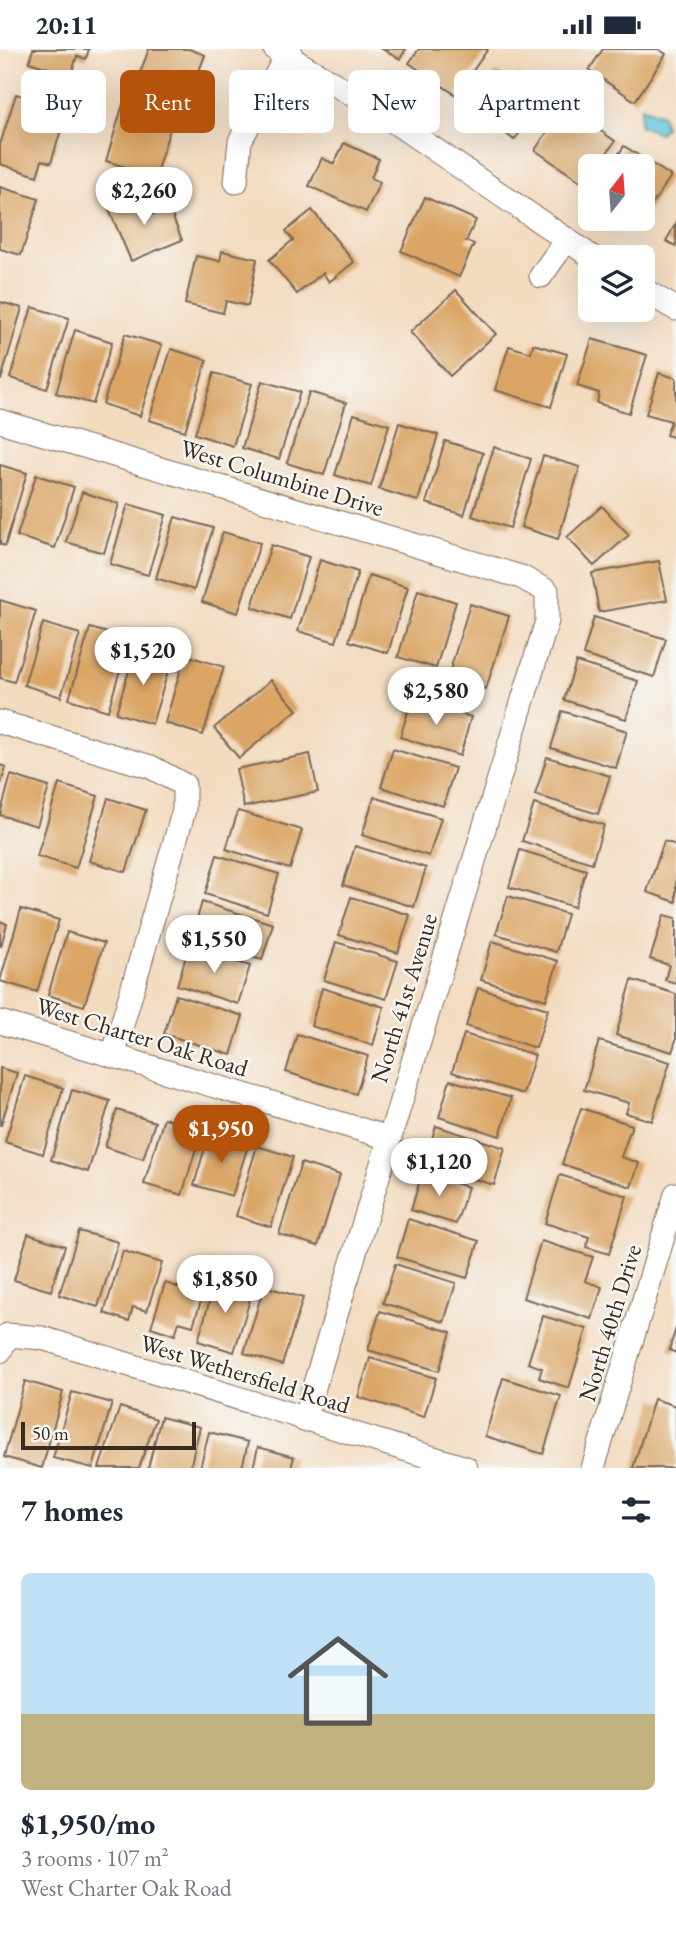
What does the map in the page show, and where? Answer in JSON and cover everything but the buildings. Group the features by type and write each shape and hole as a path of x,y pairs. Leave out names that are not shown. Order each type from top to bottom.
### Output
{"street":[{"path":"236,182 240,141 284,51 368,104 578,247"},
{"path":"541,276 567,239"},
{"path":"655,297 676,309"},
{"name":"West Columbine Drive","path":"0,421 521,577 547,591"},
{"name":"North 41st Avenue","path":"304,1420 547,621 547,591"},
{"path":"0,722 151,767 184,785 184,810 113,1056"},
{"name":"West Charter Oak Road","path":"0,1022 389,1138"},
{"name":"North 40th Drive","path":"593,1468 671,1226 676,1194"},
{"name":"West Wethersfield Road","path":"4,1343 42,1338 431,1463 466,1468"}],"water":[{"path":"641,107 662,115 665,127 660,133 640,126"}]}
